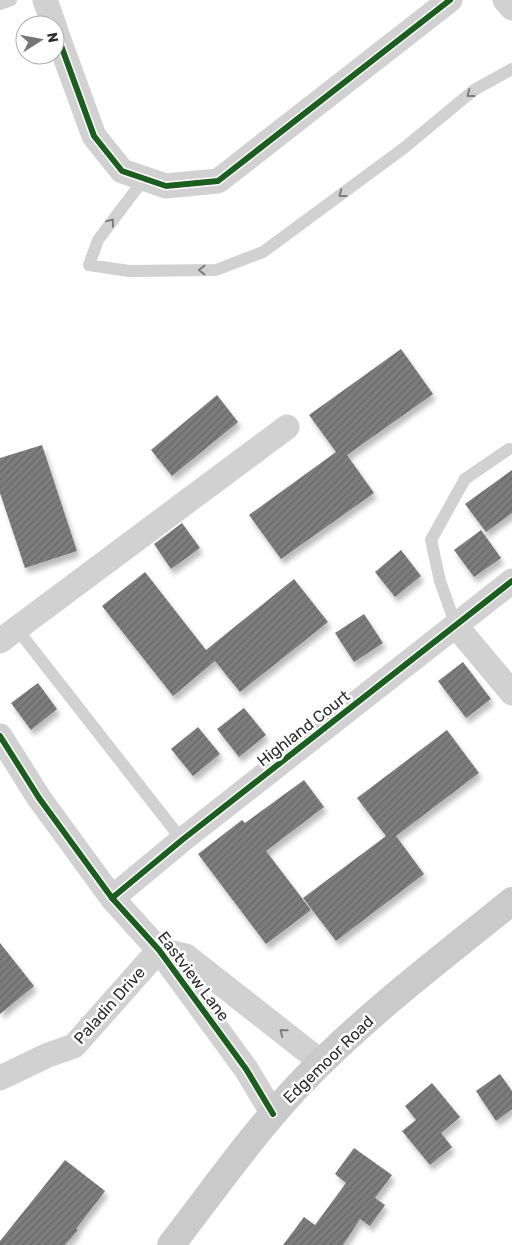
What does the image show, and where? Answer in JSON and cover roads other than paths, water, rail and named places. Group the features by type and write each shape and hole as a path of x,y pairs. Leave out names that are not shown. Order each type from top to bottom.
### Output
{"main road":[{"name":"Edgemoor Road","path":"171,1245 272,1114 321,1062 378,1010 512,901"}],"street":[{"path":"44,0 50,15"},
{"path":"65,56 94,136 122,171 166,186 218,181 450,0"},
{"path":"505,0 512,8"},
{"path":"8,635 288,427"},
{"name":"Highland Court","path":"112,898 182,840 512,582"},
{"path":"456,626 512,693"},
{"name":"Eastview Lane","path":"0,736 39,798 112,898 159,950 246,1069 272,1114"},
{"name":"Eastview Lane","path":"159,950 186,956 321,1062"},
{"name":"Paladin Drive","path":"0,1078 48,1055 74,1046 159,950"}],"lane":[{"path":"0,4 11,0"},
{"path":"144,178 98,240 89,265 129,271 216,270 263,252 404,148 474,90 512,69"},
{"path":"456,626 440,581 431,540 465,479 509,449"},
{"path":"8,635 182,840"}]}
